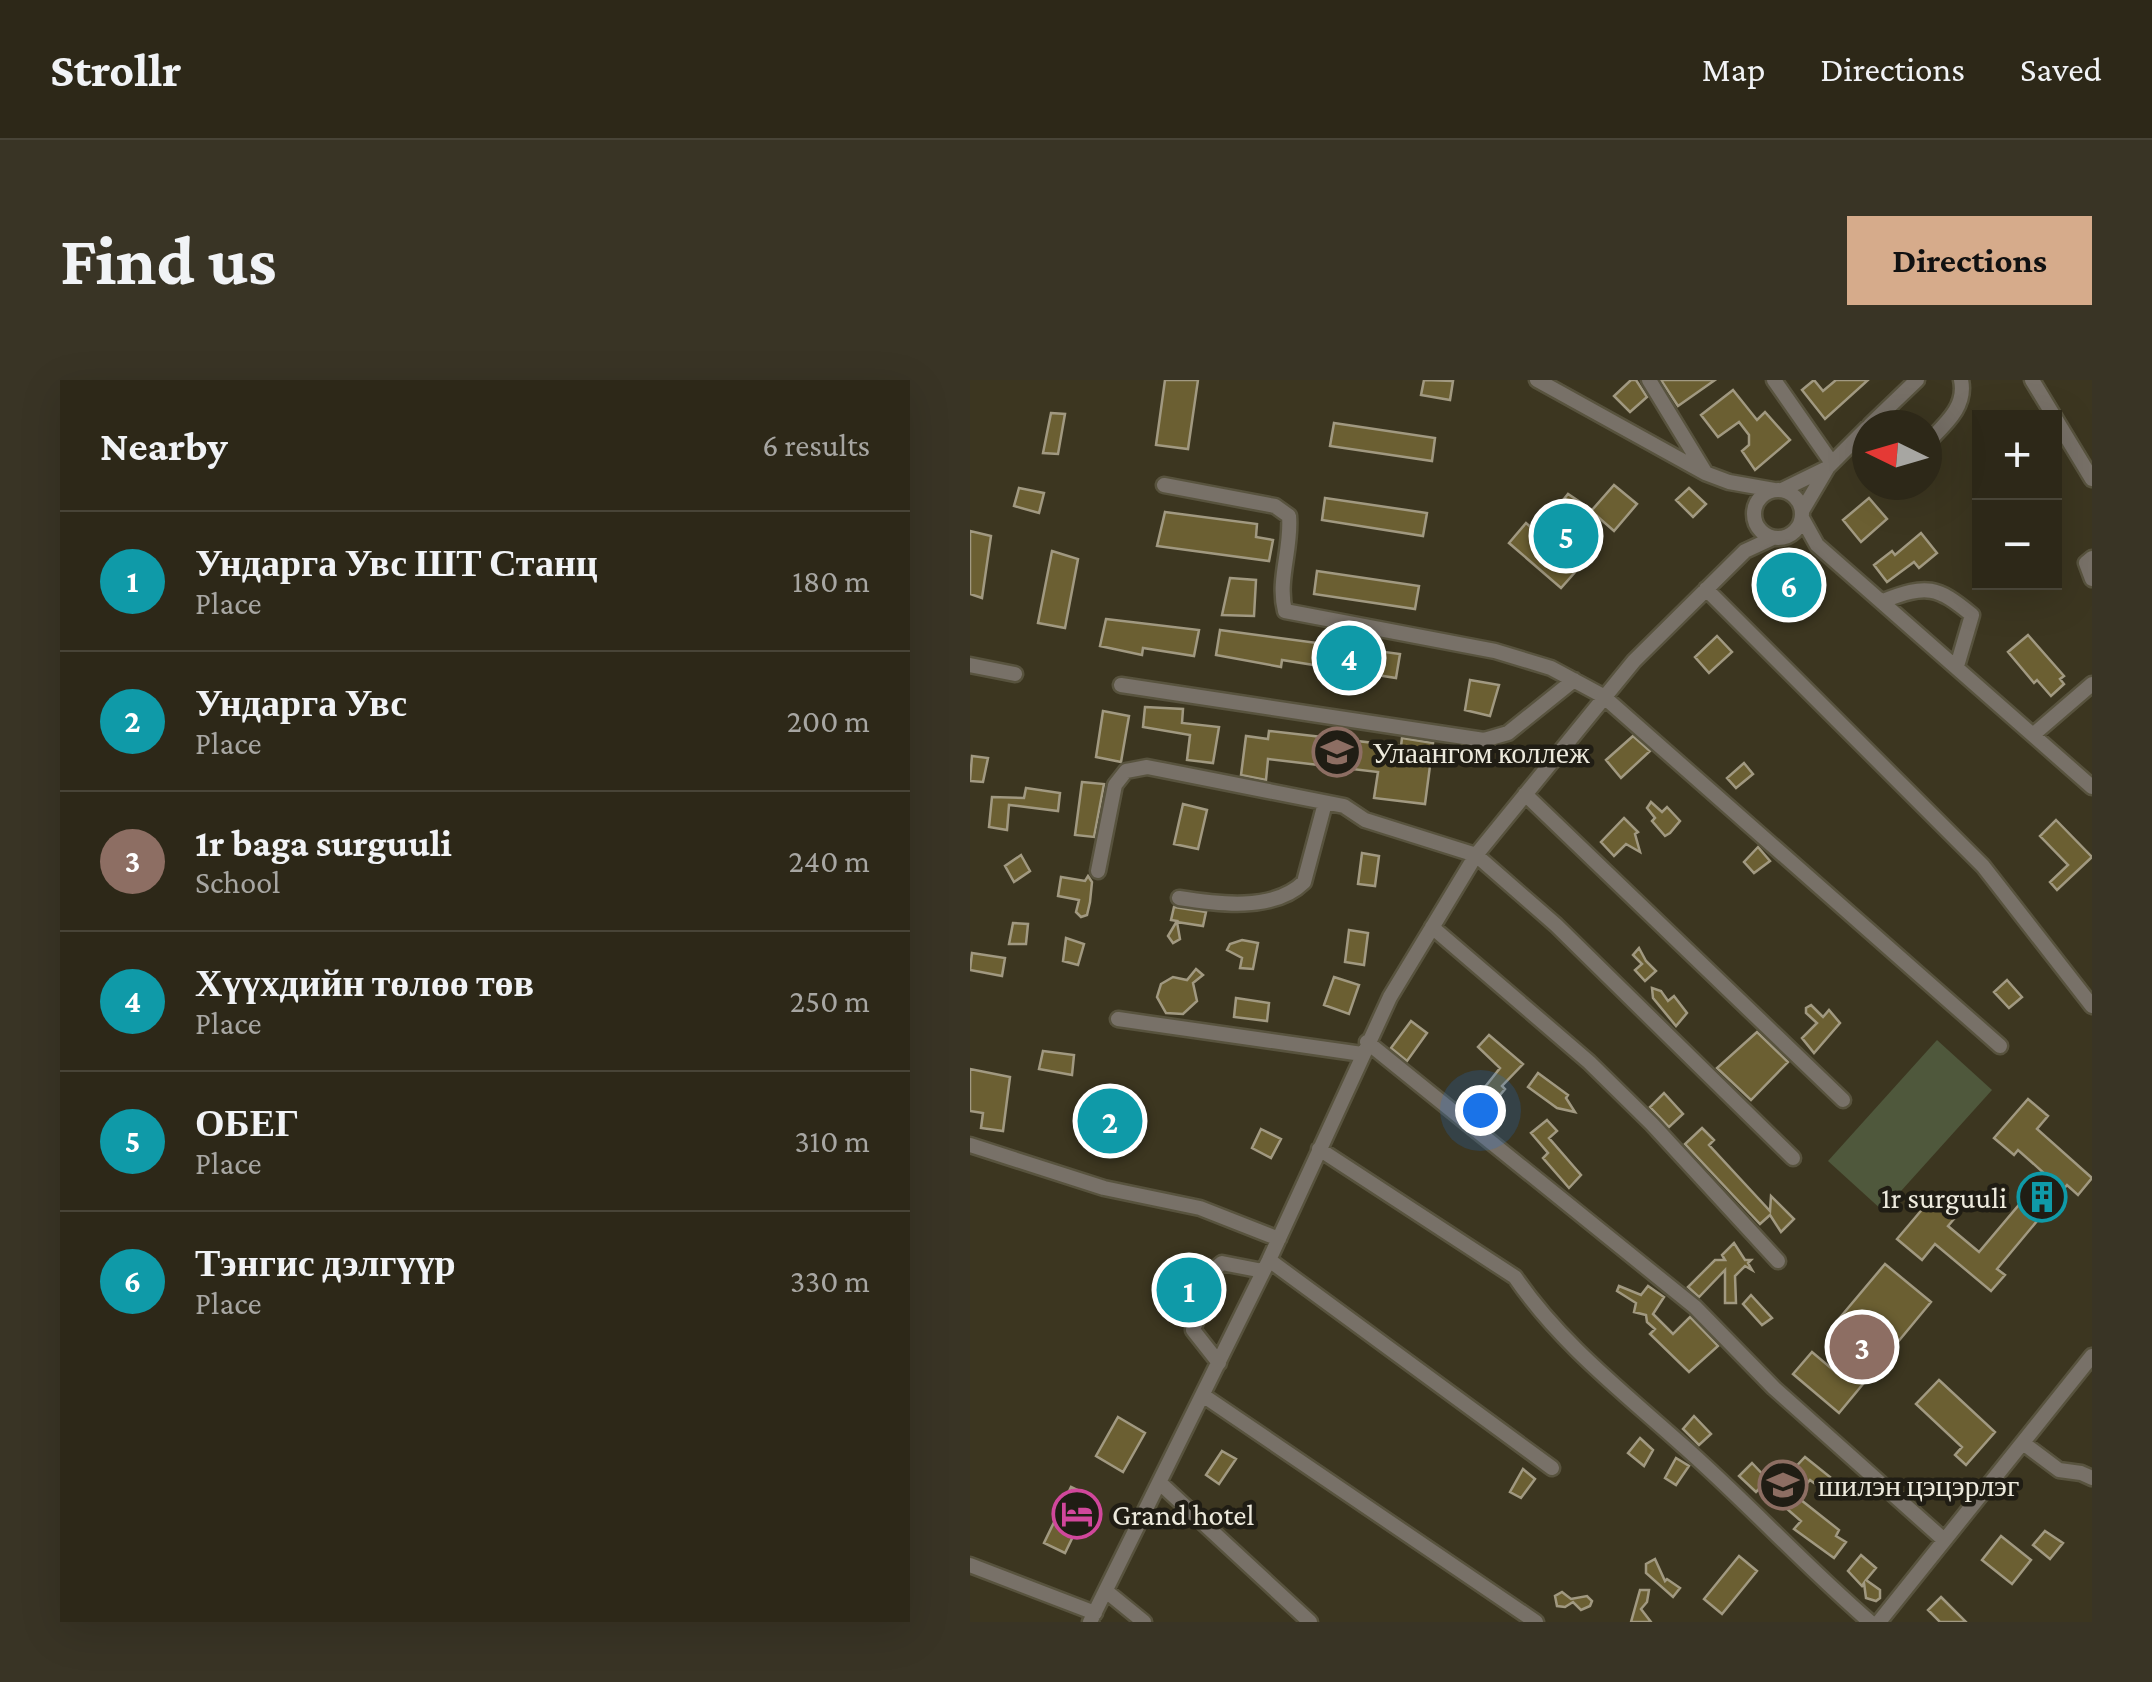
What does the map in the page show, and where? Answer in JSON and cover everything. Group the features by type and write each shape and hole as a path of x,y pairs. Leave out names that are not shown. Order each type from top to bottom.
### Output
{"street":[{"path":"1537,380 1705,472 1729,482 1796,497 1817,544 2092,787"},
{"path":"1649,380 1705,472"},
{"path":"1774,380 1830,465"},
{"path":"1885,410 1918,380"},
{"path":"1942,427 1957,410 1963,391 1961,380"},
{"path":"2032,380 2092,479"},
{"path":"970,1565 1092,1618 1220,1363 1364,1048 1413,956 1476,854 1604,696 1706,588 1745,551 1796,530 1830,465 1852,442"},
{"path":"1745,551 1761,496 1830,465"},
{"path":"1729,482 1754,514 1760,531 1817,544"},
{"path":"1164,485 1276,506 1288,516 1291,535 1281,594 1285,610 1495,651 1550,668 1604,696 2000,1046"},
{"path":"2092,558 2086,568 2092,579"},
{"path":"1706,588 1983,866 2092,1006"},
{"path":"1883,601 1914,589 1943,591 1972,615 1957,666"},
{"path":"970,665 1015,674"},
{"path":"1121,685 1484,740 1508,733 1574,680"},
{"path":"2034,734 2092,684"},
{"path":"1098,871 1115,785 1126,770 1147,768 1344,806 1365,820 1476,854 1595,962 1793,1158"},
{"path":"1524,794 1843,1100"},
{"path":"1179,898 1219,904 1256,902 1296,891 1304,882 1325,803"},
{"path":"1432,927 1589,1062 1778,1261"},
{"path":"1118,1020 1364,1048 1695,1307 1774,1388 1943,1539"},
{"path":"970,1145 1104,1188 1200,1208 1279,1239"},
{"path":"1319,1149 1515,1277 1535,1306 1604,1378 1682,1444 1870,1622"},
{"path":"1220,1363 1193,1330 1216,1268 1222,1263 1266,1266 1552,1468"},
{"path":"1879,1622 2092,1356"},
{"path":"1204,1396 1536,1622"},
{"path":"2023,1444 2059,1470 2092,1478"},
{"path":"1160,1483 1310,1622"},
{"path":"1106,1591 1144,1622"}],"green space":[{"path":"1937,1040 1992,1090 1883,1211 1828,1161"}],"building":[{"path":"1165,380 1198,380 1188,449 1156,445"},
{"path":"1424,380 1453,381 1450,400 1421,395"},
{"path":"1636,380 1647,397 1630,412 1614,396"},
{"path":"1661,380 1715,380 1678,406"},
{"path":"1814,380 1823,391 1836,380 1868,380 1825,419 1802,390"},
{"path":"1733,390 1757,420 1765,412 1790,440 1755,470 1742,451 1749,445 1749,435 1739,422 1718,437 1701,415"},
{"path":"1051,413 1065,414 1058,454 1043,453"},
{"path":"1334,423 1435,438 1432,461 1330,446"},
{"path":"1614,485 1637,504 1614,531 1597,516 1562,558 1576,571 1561,588 1509,543 1526,523 1547,541 1570,514 1559,505 1568,494 1592,510"},
{"path":"1019,488 1044,493 1039,513 1014,506"},
{"path":"1689,488 1706,504 1693,517 1676,500"},
{"path":"1325,498 1427,513 1423,536 1322,520"},
{"path":"1867,500 1887,519 1861,542 1843,520"},
{"path":"1165,512 1257,524 1256,537 1273,540 1269,561 1157,546"},
{"path":"970,531 991,536 982,598 970,594"},
{"path":"1921,533 1937,553 1919,568 1914,562 1887,582 1874,565 1892,551 1895,555"},
{"path":"1052,551 1078,559 1065,628 1038,623"},
{"path":"1792,563 1811,584 1786,607 1766,586"},
{"path":"1317,571 1419,586 1415,609 1314,594"},
{"path":"1230,578 1256,580 1254,616 1222,615"},
{"path":"1106,619 1199,630 1194,656 1143,648 1142,655 1100,646"},
{"path":"1220,630 1400,654 1396,678 1282,660 1281,667 1216,655"},
{"path":"2028,635 2064,676 2060,679 2064,684 2051,696 2037,680 2034,683 2008,652"},
{"path":"1717,636 1732,652 1709,673 1695,657"},
{"path":"1470,680 1499,685 1490,716 1465,710"},
{"path":"1145,707 1183,709 1182,723 1219,727 1213,763 1187,760 1190,735 1143,727"},
{"path":"1103,711 1129,716 1121,762 1096,757"},
{"path":"1269,731 1401,746 1402,738 1433,743 1425,804 1374,798 1378,772 1268,759 1266,780 1241,775 1246,736 1268,739"},
{"path":"1633,736 1650,751 1621,778 1606,760"},
{"path":"972,756 988,758 983,782 970,781"},
{"path":"1744,763 1753,774 1736,788 1727,778"},
{"path":"1082,782 1104,784 1094,837 1075,835"},
{"path":"1026,788 1060,793 1058,811 1009,805 1007,830 989,827 992,797 1024,798"},
{"path":"1651,802 1662,812 1667,807 1680,821 1665,836 1652,821 1655,818 1647,808"},
{"path":"1183,804 1207,810 1198,849 1174,844"},
{"path":"1624,818 1638,832 1635,834 1640,852 1626,844 1614,856 1601,842"},
{"path":"2056,820 2092,857 2057,890 2050,882 2068,865 2040,836"},
{"path":"1758,847 1770,861 1754,873 1744,862"},
{"path":"1362,853 1379,856 1375,886 1358,884"},
{"path":"1021,855 1030,871 1014,882 1005,866"},
{"path":"1088,876 1092,882 1090,902 1087,915 1081,917 1076,912 1079,900 1058,896 1061,877 1085,881"},
{"path":"1174,907 1206,912 1203,926 1177,922 1180,939 1173,943 1168,936 1177,921 1171,920"},
{"path":"1013,923 1028,924 1026,944 1009,944"},
{"path":"1349,930 1368,933 1364,965 1345,962"},
{"path":"1066,938 1084,944 1078,965 1063,961"},
{"path":"1242,940 1258,943 1253,969 1240,968 1242,958 1227,950 1230,944"},
{"path":"1639,948 1656,971 1645,981 1635,970 1642,964 1633,955"},
{"path":"972,953 1005,958 1002,976 970,970"},
{"path":"1196,969 1203,975 1193,983 1197,1001 1183,1014 1166,1013 1157,997 1161,984 1173,977 1187,980"},
{"path":"1334,977 1359,985 1349,1014 1324,1005"},
{"path":"2007,980 2022,997 2009,1008 1994,992"},
{"path":"1652,988 1661,991 1668,1001 1674,996 1687,1013 1676,1026 1653,998"},
{"path":"1236,998 1269,1003 1267,1021 1234,1017"},
{"path":"1811,1005 1823,1017 1829,1010 1840,1023 1814,1053 1802,1038 1817,1023 1806,1013"},
{"path":"1411,1021 1427,1033 1407,1061 1391,1048"},
{"path":"1757,1032 1788,1062 1751,1100 1717,1068"},
{"path":"1489,1035 1523,1064 1502,1086 1505,1089 1490,1107 1477,1097 1500,1068 1478,1047"},
{"path":"1043,1051 1074,1055 1072,1075 1039,1069"},
{"path":"970,1069 1010,1077 1003,1131 981,1128 983,1113 970,1111"},
{"path":"1538,1073 1568,1095 1575,1112 1557,1108 1528,1087"},
{"path":"1664,1093 1683,1114 1669,1127 1650,1107"},
{"name":"1r surguuli","path":"2028,1099 2048,1116 2037,1129 2092,1178 2078,1195 2067,1185 1997,1269 2005,1275 1991,1291 1935,1244 1922,1260 1897,1239 1931,1199 1954,1219 1948,1226 1979,1252 2045,1174 2018,1150 2014,1155 1994,1138"},
{"path":"1084,1103 1141,1114 1136,1139 1079,1128"},
{"path":"1547,1120 1557,1131 1549,1138 1581,1175 1569,1188 1543,1158 1548,1153 1531,1133"},
{"path":"1702,1128 1714,1140 1709,1145 1770,1211 1771,1196 1794,1219 1781,1232 1770,1215 1760,1224 1685,1144"},
{"path":"1261,1129 1281,1139 1271,1158 1252,1148"},
{"path":"1734,1243 1745,1260 1751,1260 1748,1263 1752,1270 1745,1266 1735,1276 1736,1303 1725,1303 1725,1270 1699,1297 1688,1287 1715,1260 1725,1260 1722,1255"},
{"path":"1885,1264 1931,1302 1839,1413 1793,1374 1812,1352 1838,1374 1859,1349 1832,1327"},
{"path":"1619,1286 1641,1295 1648,1286 1664,1297 1653,1314 1673,1334 1690,1317 1718,1346 1689,1372 1650,1334 1655,1329 1646,1315 1634,1312 1636,1303 1617,1291"},
{"path":"1751,1295 1772,1318 1762,1325 1743,1304"},
{"path":"1939,1380 1995,1432 1966,1465 1955,1455 1962,1447 1916,1404"},
{"path":"1694,1416 1711,1434 1699,1445 1683,1429"},
{"path":"1118,1417 1145,1433 1123,1472 1096,1456"},
{"path":"1640,1438 1653,1450 1644,1466 1628,1453"},
{"path":"1222,1451 1236,1459 1219,1484 1206,1475"},
{"path":"1805,1457 1830,1477 1822,1489 1810,1480 1796,1496 1839,1530 1836,1536 1846,1542 1834,1558 1794,1529 1801,1521 1770,1494"},
{"path":"1676,1458 1689,1466 1676,1485 1665,1478"},
{"path":"1752,1463 1768,1480 1756,1492 1739,1476"},
{"path":"1523,1469 1535,1479 1521,1498 1510,1492"},
{"path":"1071,1487 1092,1497 1065,1553 1044,1543"},
{"path":"2045,1531 2063,1543 2050,1559 2033,1545"},
{"path":"2001,1536 2031,1560 2012,1584 1982,1560"},
{"path":"1861,1555 1876,1568 1866,1580 1880,1590 1876,1601 1866,1598 1864,1583 1862,1586 1848,1571"},
{"path":"1739,1556 1757,1571 1722,1614 1704,1599"},
{"path":"1655,1559 1665,1581 1680,1588 1673,1597 1646,1573 1646,1564"},
{"path":"1640,1590 1649,1590 1641,1609 1651,1622 1631,1622"},
{"path":"1562,1592 1571,1599 1587,1596 1592,1601 1581,1610 1573,1602 1557,1606 1555,1596"},
{"path":"1941,1597 1966,1622 1940,1622 1928,1610"}],"place":[{"name":"ОБЕГ","path":"1566,536"},
{"name":"Тэнгис дэлгүүр","path":"1789,585"},
{"name":"Хүүхдийн төлөө төв","path":"1349,658"},
{"name":"Улаангом коллеж","path":"1337,752"},
{"name":"Ундарга Увс","path":"1110,1121"},
{"name":"1r surguuli","path":"2042,1197"},
{"name":"Ундарга Увс ШТ Станц","path":"1189,1290"},
{"name":"1r baga surguuli","path":"1862,1347"},
{"name":"шилэн цэцэрлэг","path":"1783,1485"},
{"name":"Grand hotel","path":"1077,1514"}]}
